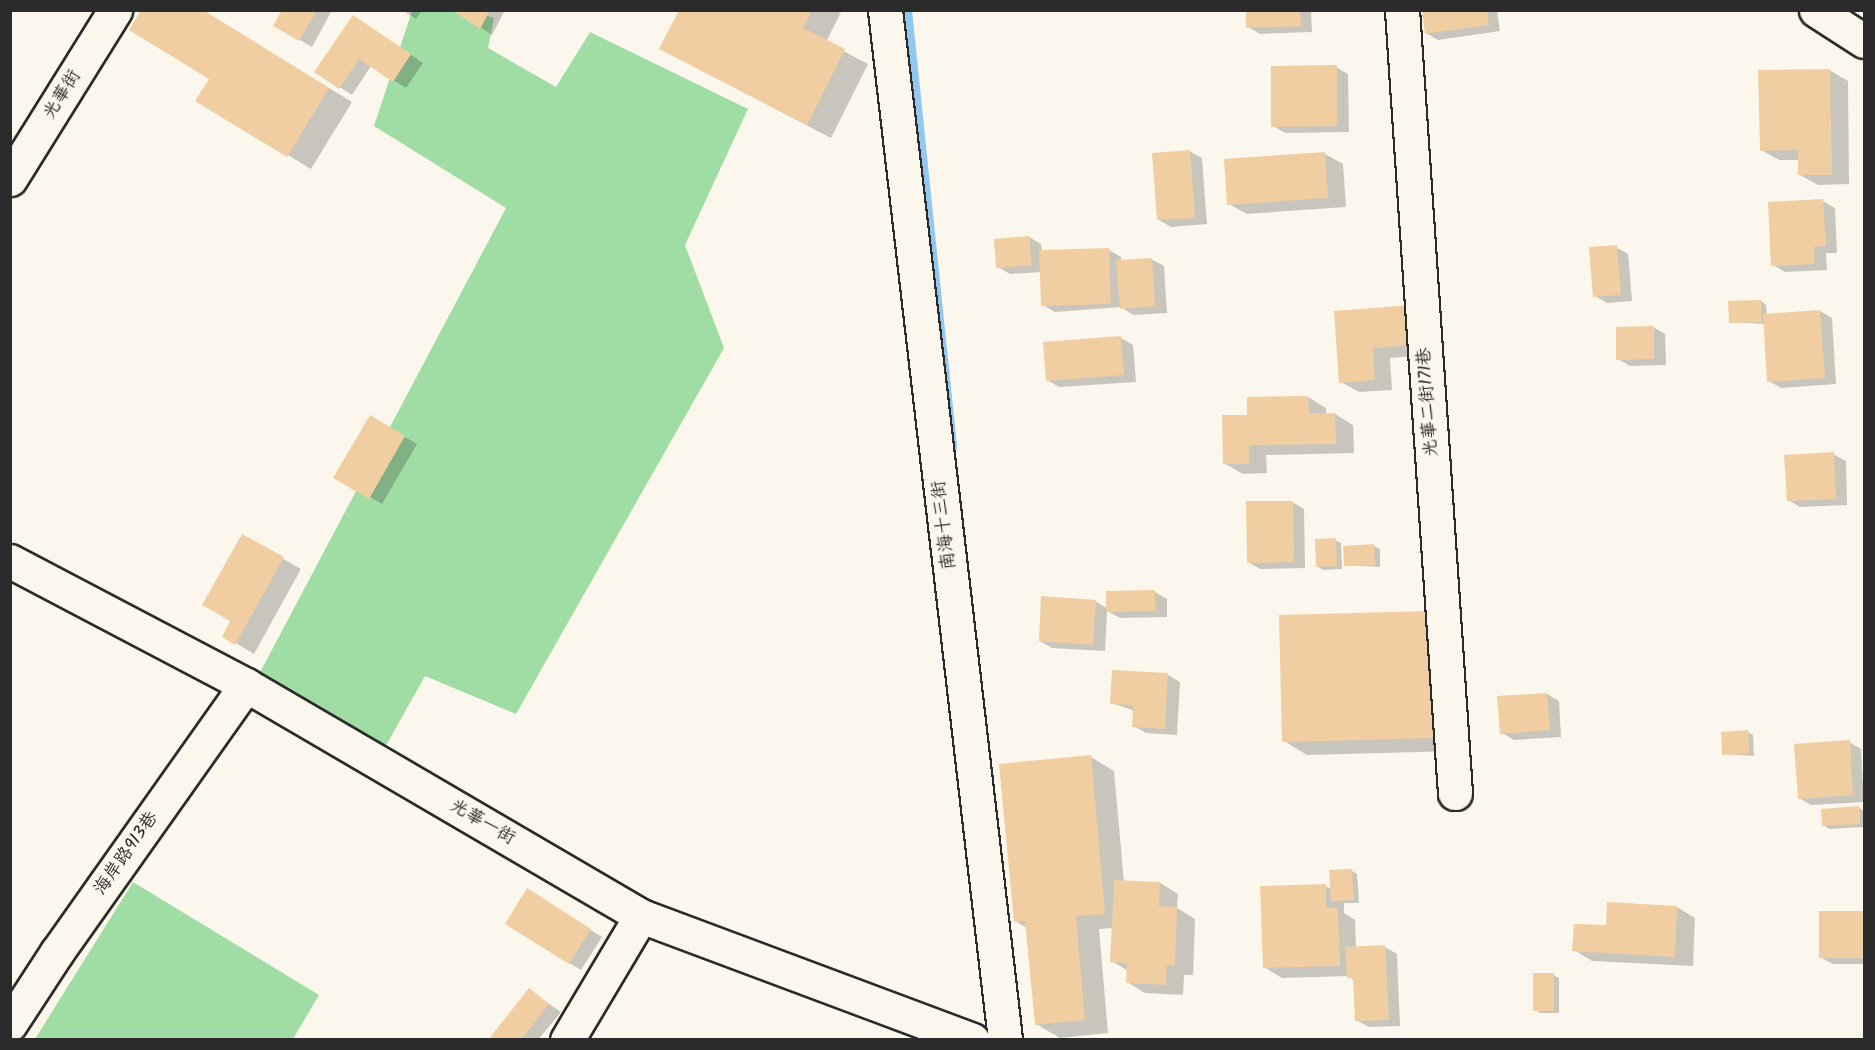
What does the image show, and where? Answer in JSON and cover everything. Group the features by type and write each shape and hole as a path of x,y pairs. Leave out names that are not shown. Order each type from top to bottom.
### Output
{"street":[{"name":"光華街","path":"10,179 116,10"},
{"name":"南海十三街","path":"885,10 1005,1040"},
{"name":"光華二街171巷","path":"1402,10 1455,793"},
{"path":"1815,10 1864,41"},
{"name":"光華一街","path":"10,561 246,685 641,916 973,1040"},
{"name":"海岸路913巷","path":"10,1024 246,685"},
{"path":"567,1040 641,916"}],"green space":[{"path":"412,11 474,11 494,18 488,48 556,87 590,32 748,109 685,245 724,348 516,714 425,676 384,749 257,678 506,208 374,126"},
{"path":"133,882 319,995 293,1039 35,1039"}],"building":[{"path":"141,10 203,10 329,88 287,157 195,101 209,79 129,30"},
{"path":"282,10 317,10 299,41 273,26"},
{"path":"452,10 490,10 480,29"},
{"path":"679,10 812,10 803,28 845,49 807,125 659,49"},
{"path":"1246,10 1300,10 1301,26 1246,28"},
{"path":"1422,10 1487,10 1489,25 1425,34"},
{"path":"353,15 411,54 393,82 359,59 339,89 314,72"},
{"path":"1337,65 1337,126 1271,127 1271,66"},
{"path":"1830,69 1832,175 1798,175 1798,150 1760,151 1758,70"},
{"path":"1190,150 1195,218 1157,220 1152,153"},
{"path":"1325,152 1328,198 1227,205 1224,159"},
{"path":"1823,199 1826,246 1814,247 1815,264 1771,266 1768,202"},
{"path":"1029,236 1032,265 996,268 994,239"},
{"path":"1617,245 1621,295 1593,297 1589,247"},
{"path":"1109,248 1111,304 1041,306 1039,250"},
{"path":"1152,258 1155,306 1120,309 1116,260"},
{"path":"1761,300 1762,322 1729,323 1728,301"},
{"path":"1412,305 1415,345 1373,348 1375,380 1339,383 1334,311"},
{"path":"1820,310 1825,378 1767,382 1763,314"},
{"path":"1654,326 1654,359 1616,360 1616,327"},
{"path":"1121,336 1124,375 1046,381 1043,342"},
{"path":"1308,396 1309,413 1335,413 1336,444 1249,445 1249,464 1223,464 1222,415 1247,415 1247,397"},
{"path":"370,415 405,436 369,499 333,478"},
{"path":"1834,452 1836,499 1787,501 1784,455"},
{"path":"1246,501 1293,501 1294,562 1247,563"},
{"path":"242,534 284,557 235,645 222,637 230,621 202,605"},
{"path":"1336,538 1337,566 1316,567 1315,539"},
{"path":"1374,544 1375,565 1344,566 1343,546"},
{"path":"1155,590 1155,611 1106,612 1106,591"},
{"path":"1041,596 1096,600 1093,645 1039,641"},
{"path":"1430,611 1433,738 1282,742 1279,615"},
{"path":"1112,670 1168,673 1165,729 1132,727 1133,705 1110,704"},
{"path":"1547,693 1550,730 1500,734 1497,696"},
{"path":"1748,730 1749,754 1722,755 1721,732"},
{"path":"1850,740 1853,795 1798,799 1794,744"},
{"path":"1091,755 1105,914 1076,916 1085,1020 1035,1025 1025,921 1014,922 999,764"},
{"path":"1859,806 1860,824 1822,826 1821,809"},
{"path":"1352,869 1354,900 1331,901 1329,870"},
{"path":"1114,880 1160,882 1159,906 1177,907 1175,965 1167,965 1166,985 1126,983 1127,963 1110,962"},
{"path":"1326,884 1326,908 1338,908 1340,966 1263,968 1260,886"},
{"path":"527,888 591,929 569,964 505,924"},
{"path":"1607,902 1677,906 1675,957 1572,951 1574,924 1606,925"},
{"path":"1819,911 1864,911 1864,958 1819,958"},
{"path":"1385,945 1389,1020 1355,1021 1353,978 1347,978 1345,947"},
{"path":"1533,973 1554,973 1554,1011 1533,1011"},
{"path":"529,988 549,1004 521,1040 488,1040"}],"waterway":[{"path":"907,10 952,447"}]}
